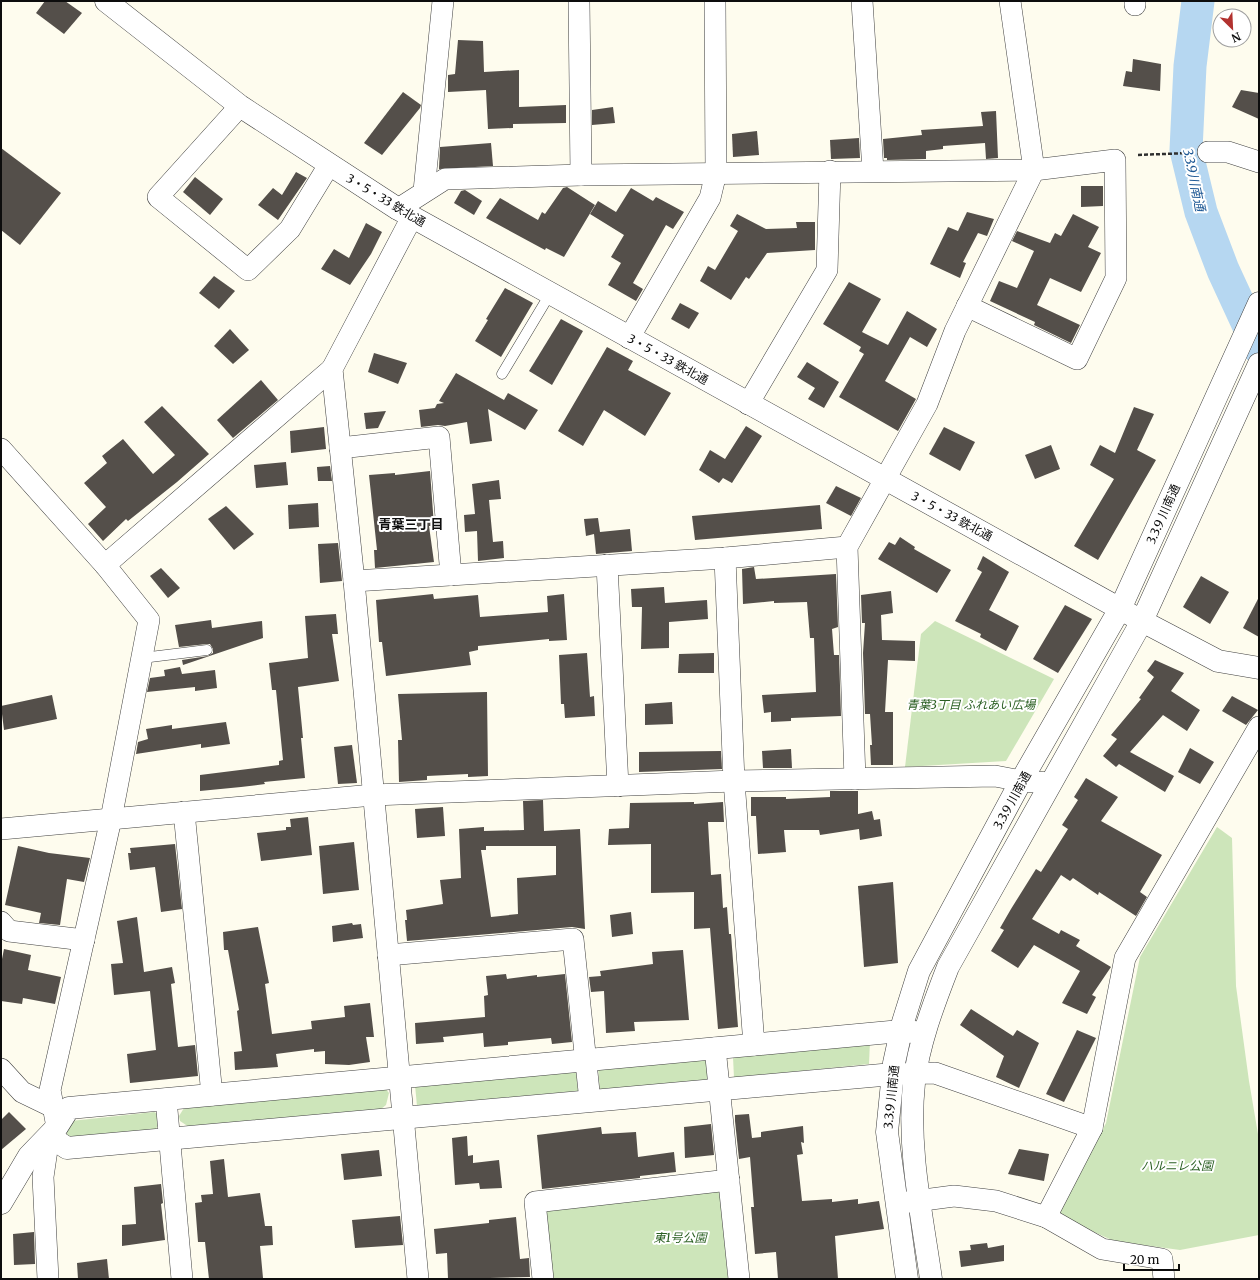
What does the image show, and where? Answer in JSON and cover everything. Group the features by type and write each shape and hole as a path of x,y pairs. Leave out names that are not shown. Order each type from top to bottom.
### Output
{"street":[{"name":"3・5・33 鉄北通","path":"106,1 240,106 405,213 885,480 1121,607 1142,621 1218,661 1259,668"},
{"path":"424,191 443,1"},
{"path":"579,1 580,175"},
{"path":"629,338 710,198 716,173 715,1"},
{"path":"862,1 873,171"},
{"path":"855,779 847,547 927,404 955,331 1034,170 1010,1"},
{"path":"240,106 158,197 248,270 290,229 329,165"},
{"path":"1208,152 1228,152 1259,162"},
{"path":"105,565 332,369 405,213 424,191 445,179 580,175 1034,170 1115,160 1116,278 1077,359 967,306"},
{"path":"748,404 827,270 830,172"},
{"name":"3.3.9 川南通","path":"907,1279 887,1132 893,1074 901,1031 919,971 1021,781 1121,607 1258,304"},
{"path":"332,369 354,581 372,795 403,1118 414,1279"},
{"name":"3.3.9 川南通","path":"931,1279 912,1141 916,1075 925,1034 948,967 1142,621 1256,371"},
{"path":"340,448 439,437 451,575"},
{"path":"1,449 105,565 149,620 111,818 50,1090 53,1123 43,1177 48,1279"},
{"path":"354,581 725,558 847,547"},
{"path":"725,558 734,781 754,1045"},
{"path":"607,565 618,786"},
{"path":"1046,1217 1092,1128 1124,958 1259,727"},
{"path":"1,829 372,795 734,781 995,776 1021,781 1050,783"},
{"path":"184,812 212,1095"},
{"path":"1,922 9,931 84,940"},
{"path":"388,955 573,939 590,1101"},
{"path":"1,1203 29,1156 53,1123 69,1108 901,1031 925,1034"},
{"path":"715,1048 739,1279"},
{"path":"1,1069 53,1123 67,1148 893,1074 935,1074 1092,1128"},
{"path":"166,1099 182,1279"},
{"path":"543,1279 535,1202 729,1180"},
{"path":"896,1203 954,1196 996,1201 1046,1217 1102,1249 1162,1259 1164,1279"}],"lane":[{"path":"502,374 550,294"},
{"path":"142,658 207,650"}],"path":[{"path":"1138,155 1208,152"}],"green space":[{"name":"青葉3丁目 ふれあい広場","path":"935,621 1054,679 1006,761 905,767 921,634"},
{"name":"ハルニレ公園","path":"1217,827 1232,838 1236,986 1259,1140 1259,1235 1180,1250 1114,1241 1058,1216 1106,1123 1140,957"},
{"path":"870,1041 869,1064 734,1078 733,1057"},
{"path":"706,1056 708,1082 600,1092 598,1066"},
{"path":"576,1070 578,1091 417,1106 415,1085"},
{"path":"385,1088 389,1093 386,1105 381,1109 189,1127 180,1121 179,1116 184,1108"},
{"path":"154,1112 158,1114 159,1124 155,1130 77,1139 68,1136 66,1131 71,1121"},
{"name":"東1号公園","path":"720,1191 728,1279 553,1279 546,1209"}],"building":[{"path":"45,1 65,1 82,13 64,34 36,13"},
{"path":"458,40 483,41 484,72 519,70 519,107 566,105 566,123 513,124 513,128 488,129 486,90 448,92 448,75 455,74"},
{"path":"1133,59 1161,64 1160,91 1123,86 1126,71 1132,72"},
{"path":"1241,90 1259,93 1259,119 1232,107"},
{"path":"403,92 421,105 420,108 382,155 364,143"},
{"path":"613,107 615,123 592,125 592,110"},
{"path":"996,111 998,158 986,159 985,143 943,146 943,149 926,151 926,159 887,160 887,158 884,158 883,139 922,135 921,130 983,126 981,112"},
{"path":"757,131 759,155 733,157 732,134"},
{"path":"859,138 860,158 831,159 830,140"},
{"path":"491,143 493,166 439,169 440,147"},
{"path":"1,148 61,193 20,245 1,230"},
{"path":"296,172 307,178 278,220 258,205 273,188 282,195"},
{"path":"195,177 223,199 210,215 183,192"},
{"path":"1081,186 1103,186 1103,206 1081,207"},
{"path":"567,187 595,205 564,257 546,248 545,250 486,218 500,198 538,220 542,212 545,214 563,188"},
{"path":"631,188 653,201 656,197 684,212 673,229 666,225 633,283 643,289 636,301 608,285 621,263 611,257 624,235 590,214 598,201 616,212"},
{"path":"465,190 482,201 474,215 454,203 461,191"},
{"path":"967,212 994,219 987,236 978,233 963,262 966,263 960,278 930,264 948,227 958,231"},
{"path":"737,214 766,229 797,228 796,222 815,222 815,250 767,253 749,279 746,277 731,300 700,281 708,266 715,270 738,231 730,226"},
{"path":"1073,214 1099,227 1088,247 1101,253 1081,292 1050,278 1037,305 1080,325 1071,343 1034,325 1035,322 990,301 999,281 1017,288 1034,251 1012,241 1017,231 1050,243 1055,233 1061,236"},
{"path":"366,223 382,232 371,254 350,285 321,269 334,249 349,258"},
{"path":"214,276 235,291 219,309 199,293"},
{"path":"849,282 881,299 862,332 888,345 907,311 937,329 927,347 910,337 885,381 916,399 898,431 839,397 864,354 859,351 861,347 823,324"},
{"path":"505,288 533,303 501,357 475,341 488,320 486,319"},
{"path":"680,303 699,313 689,329 671,319"},
{"path":"561,319 583,331 552,385 529,371"},
{"path":"230,329 249,350 233,364 214,346"},
{"path":"607,347 633,361 628,370 671,393 645,436 604,410 583,446 558,431"},
{"path":"374,353 407,363 398,384 368,372"},
{"path":"807,362 839,382 824,408 808,399 815,388 797,377"},
{"path":"456,373 504,400 508,393 538,410 525,430 488,409 492,441 470,444 467,422 445,426 438,425 421,427 419,410 435,408 437,404 444,403 439,401"},
{"path":"261,380 278,400 233,438 217,420"},
{"path":"162,406 209,454 128,521 126,519 103,541 88,524 106,507 84,483 107,463 102,456 123,439 153,474 175,455 144,422"},
{"path":"1134,407 1154,414 1137,450 1156,460 1098,560 1074,546 1114,479 1090,465 1100,445 1115,453"},
{"path":"386,411 378,428 366,429 364,413"},
{"path":"746,426 762,436 732,483 723,478 719,483 699,470 710,450 725,459"},
{"path":"324,427 326,449 291,453 290,431"},
{"path":"944,427 975,442 960,471 929,454"},
{"path":"1051,445 1060,469 1035,479 1025,455"},
{"path":"286,462 288,485 256,488 254,465"},
{"path":"330,466 332,481 318,481 317,467"},
{"path":"430,471 434,526 429,526 434,562 375,568 374,550 377,550 369,475 395,473 395,475"},
{"path":"499,480 501,499 489,500 493,542 503,541 504,558 478,561 477,531 465,532 464,515 475,514 472,484"},
{"path":"836,486 861,498 851,516 826,503"},
{"path":"318,503 319,527 289,529 288,505"},
{"path":"820,505 822,529 695,540 692,516"},
{"path":"226,506 254,534 234,550 208,519"},
{"path":"598,518 600,532 630,529 632,551 596,554 594,534 586,536 584,519"},
{"path":"900,537 915,547 914,549 951,570 937,593 878,559 889,542 895,545"},
{"path":"338,543 342,581 320,583 318,544"},
{"path":"983,556 1009,572 989,610 1019,626 1006,651 980,637 981,634 955,621 982,572 977,569"},
{"path":"754,567 756,579 836,574 838,627 832,629 834,655 839,655 841,716 791,718 791,721 771,722 771,712 764,713 762,695 816,692 814,638 810,638 807,602 774,603 774,601 743,604 742,569"},
{"path":"161,568 180,588 168,598 150,576"},
{"path":"1201,576 1229,592 1210,624 1183,607"},
{"path":"664,587 665,603 707,600 708,619 669,622 669,648 641,649 642,607 632,607 631,589"},
{"path":"891,591 893,613 881,615 882,640 915,641 915,661 888,660 885,712 893,712 893,765 871,765 870,745 872,745 870,714 865,714 863,653 865,623 862,623 861,595"},
{"path":"433,594 434,599 478,595 480,617 548,612 547,596 564,594 567,640 549,641 549,639 478,646 478,650 469,652 471,665 386,676 382,642 379,642 376,600"},
{"path":"1259,597 1259,637 1243,628"},
{"path":"1065,605 1092,619 1058,673 1033,659"},
{"path":"336,614 338,634 332,634 339,681 298,687 305,778 200,791 200,775 279,765 279,761 283,760 276,690 272,690 269,663 308,658 305,616"},
{"path":"211,620 212,628 262,621 263,638 183,665 182,660 208,656 213,653 213,649 210,644 179,647 175,625"},
{"path":"587,653 590,697 594,696 595,716 565,718 564,704 561,704 559,655"},
{"path":"714,653 714,673 678,673 679,654"},
{"path":"1155,660 1184,673 1171,691 1200,710 1187,731 1163,715 1130,752 1174,776 1165,792 1119,764 1116,767 1103,756 1117,739 1111,735 1141,699 1139,698 1154,677 1147,671"},
{"path":"180,667 182,674 215,670 217,688 195,691 195,687 147,692 150,678 165,676 164,670"},
{"path":"487,692 488,776 468,777 468,774 427,776 427,780 399,782 398,740 402,740 398,694"},
{"path":"52,695 57,719 4,730 1,706"},
{"path":"1232,696 1258,710 1246,725 1222,711"},
{"path":"672,702 673,724 645,725 645,704"},
{"path":"226,722 230,744 201,748 201,744 136,754 138,742 148,739 146,729 172,725 172,729"},
{"path":"352,745 357,783 338,784 334,747"},
{"path":"1190,748 1214,762 1200,784 1178,772"},
{"path":"791,749 792,768 763,768 762,751"},
{"path":"721,751 722,769 639,772 639,752"},
{"path":"1086,778 1118,797 1101,821 1162,855 1140,892 1147,897 1136,916 1099,892 1098,895 1073,878 1070,881 1061,875 1032,919 1059,934 1061,930 1080,940 1076,946 1111,967 1092,995 1096,997 1087,1014 1062,1003 1080,971 1034,945 1018,968 991,951 1004,930 1000,928 1036,869 1041,872 1068,829 1062,825 1078,800 1074,797"},
{"path":"830,791 858,791 858,814 872,811 874,820 880,819 882,836 860,840 859,829 820,835 819,830 784,830 786,852 758,854 756,816 751,816 751,797 786,797 786,799 830,797"},
{"path":"543,800 544,831 580,829 585,929 572,927 407,941 405,920 407,920 406,910 443,904 440,880 461,878 459,829 484,827 484,831 524,830 523,801","holes":["486,846 556,846 556,875 517,878 518,914 491,917 481,850 486,850"]},
{"path":"694,802 694,804 723,802 724,822 708,822 711,875 721,874 723,908 727,907 729,934 731,934 738,1027 718,1029 710,928 694,929 694,892 651,893 651,844 608,845 609,829 629,828 630,803"},
{"path":"443,807 445,836 417,838 415,809"},
{"path":"308,817 312,855 261,861 257,833 286,830 286,827 291,827 290,819"},
{"path":"354,842 359,890 323,894 319,846"},
{"path":"175,844 182,909 161,912 155,867 130,870 128,853 131,853 130,848"},
{"path":"18,846 49,853 90,858 84,882 67,879 60,925 39,923 41,913 5,905"},
{"path":"893,882 898,963 864,967 858,886"},
{"path":"631,912 633,934 612,937 610,915"},
{"path":"137,917 144,972 172,967 175,983 171,984 178,1047 195,1045 198,1076 130,1083 127,1054 156,1050 150,991 114,995 111,964 123,963 117,921"},
{"path":"352,923 353,925 361,924 363,938 333,942 332,926"},
{"path":"258,927 269,983 265,984 272,1034 312,1029 311,1021 345,1017 344,1006 370,1003 374,1037 366,1037 370,1062 349,1065 325,1064 325,1051 314,1052 314,1049 276,1054 278,1067 235,1070 234,1052 242,1051 237,1011 239,1010 228,950 224,950 223,932"},
{"path":"4,949 31,955 28,970 61,977 55,1004 23,998 22,1004 1,1001 1,964"},
{"path":"683,950 689,1020 634,1022 635,1031 606,1033 604,991 591,992 589,977 601,976 600,971 653,964 652,952"},
{"path":"506,974 507,979 537,975 537,977 565,974 572,1042 552,1044 551,1038 508,1042 508,1045 484,1047 483,1033 443,1037 444,1042 416,1044 415,1023 485,1017 484,996 488,995 486,976"},
{"path":"971,1009 1013,1036 1017,1030 1039,1043 1019,1088 996,1077 1004,1056 960,1025"},
{"path":"1077,1030 1096,1038 1064,1102 1046,1094"},
{"path":"9,1112 26,1129 1,1150 1,1120"},
{"path":"749,1114 752,1138 761,1137 761,1132 803,1126 804,1143 801,1142 803,1154 797,1155 802,1201 832,1199 832,1202 858,1199 858,1204 879,1201 884,1229 835,1236 838,1279 778,1279 776,1252 755,1254 751,1207 754,1207 750,1157 739,1159 735,1121 735,1115"},
{"path":"711,1124 714,1155 685,1158 684,1127"},
{"path":"601,1127 602,1134 636,1132 638,1157 674,1152 676,1172 640,1176 640,1178 542,1189 537,1135"},
{"path":"467,1136 468,1156 473,1155 473,1163 499,1160 502,1188 480,1189 479,1183 455,1185 452,1138"},
{"path":"1019,1149 1049,1154 1044,1181 1008,1174"},
{"path":"379,1150 382,1176 344,1180 341,1154"},
{"path":"224,1159 228,1197 260,1193 265,1226 272,1226 273,1245 260,1246 263,1278 209,1279 205,1242 198,1242 195,1203 202,1202 201,1195 213,1194 210,1161"},
{"path":"161,1184 163,1203 161,1204 165,1240 122,1246 122,1225 136,1224 134,1187"},
{"path":"400,1216 403,1245 355,1248 352,1220"},
{"path":"516,1217 520,1259 529,1258 530,1277 448,1279 447,1253 436,1254 434,1229 489,1223 489,1220"},
{"path":"34,1232 35,1264 14,1265 13,1234"},
{"path":"987,1243 988,1248 1004,1245 1004,1261 961,1267 959,1251 971,1250 970,1245"},
{"path":"107,1259 109,1279 78,1279 77,1263"}],"waterway":[{"name":"3.3.9川南通","path":"1198,1 1190,66 1186,150 1201,212 1223,270 1259,348"}],"district":[{"name":"青葉三丁目","path":"411,524"}]}
